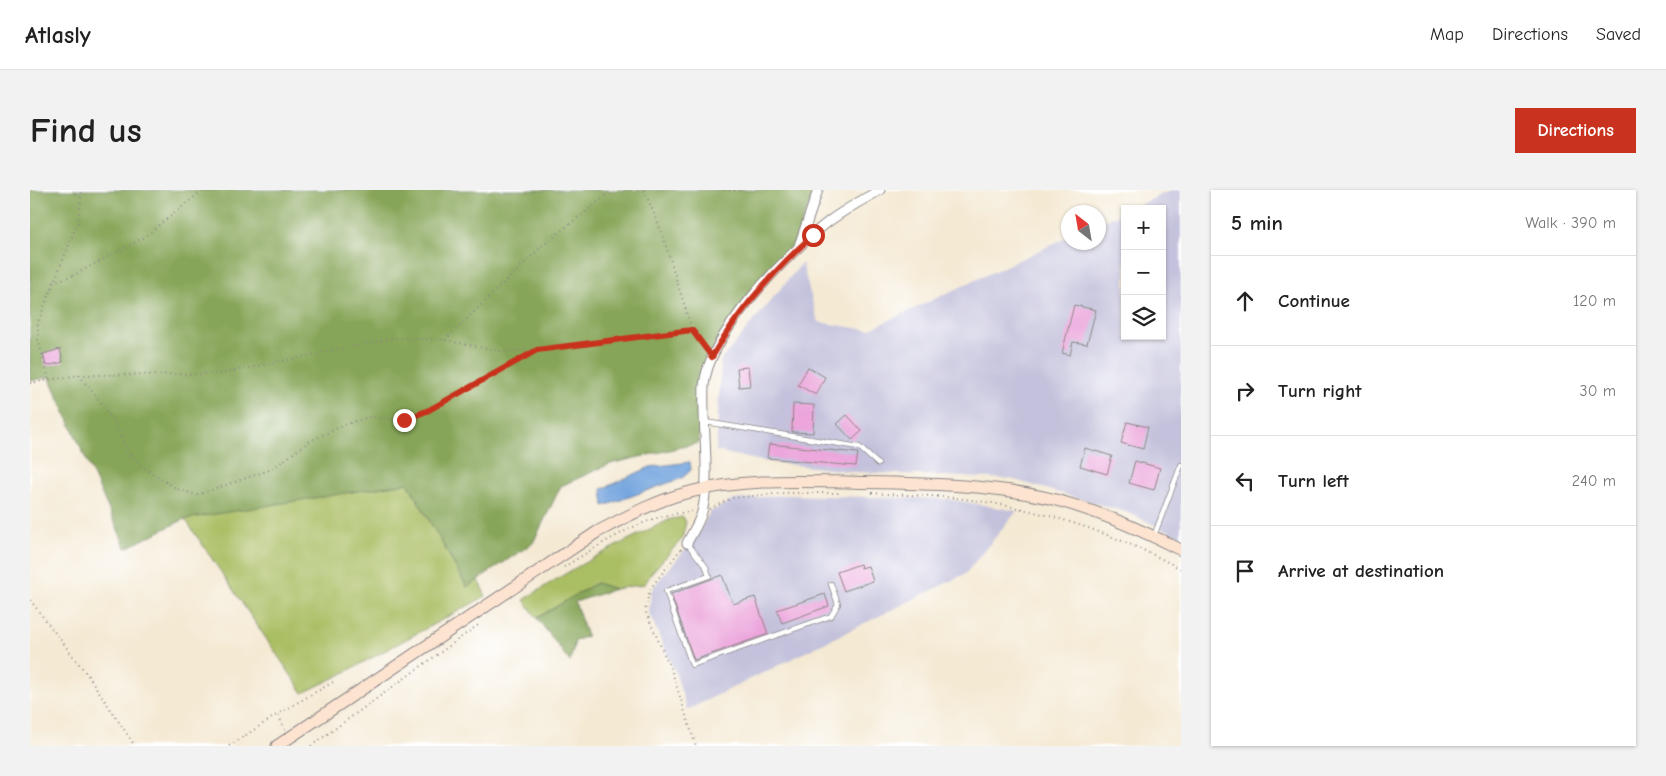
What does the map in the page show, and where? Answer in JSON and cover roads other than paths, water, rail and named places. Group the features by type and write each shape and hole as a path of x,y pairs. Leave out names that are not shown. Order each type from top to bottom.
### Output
{"main road":[{"path":"277,746 597,532 650,506 685,493 706,488 781,482 980,487 1043,497 1071,504 1121,521 1181,550"}],"street":[{"path":"798,249 818,190"},
{"path":"687,542 702,512 706,488 704,385 712,357 738,315 798,249 830,221 880,190"}],"lane":[{"path":"704,421 859,447 878,464"},
{"path":"1154,536 1181,465"},
{"path":"687,542 706,567 708,576 666,591 692,665 831,616 836,611 838,604 831,584"}],"water":[{"path":"690,462 691,470 682,478 604,506 602,489 650,467"}]}
